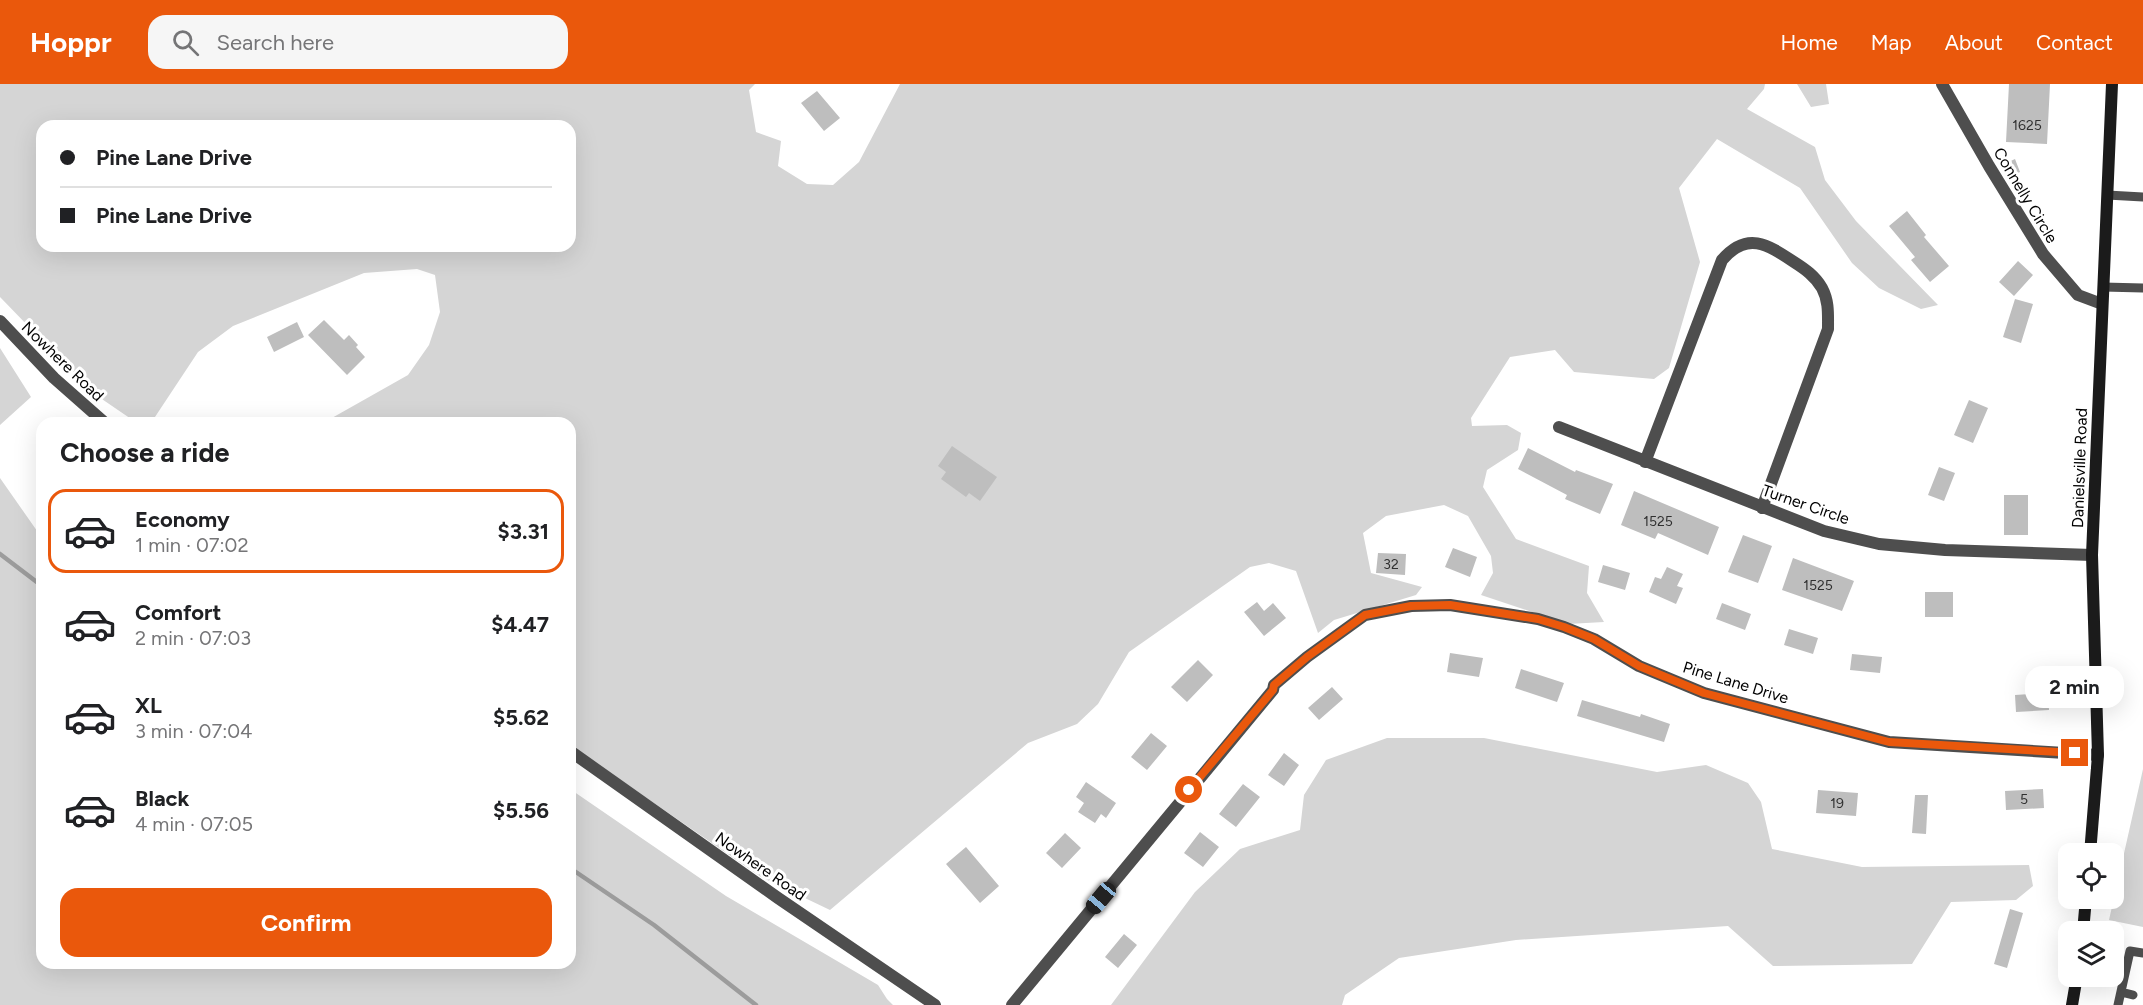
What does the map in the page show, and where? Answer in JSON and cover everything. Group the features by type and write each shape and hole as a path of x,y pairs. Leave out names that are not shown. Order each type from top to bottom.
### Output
{"main road":[{"name":"Danielsville Road","path":"2091,843 2098,755 2092,555 2112,84"},
{"path":"2072,1005 2075,987"}],"street":[{"name":"Connelly Circle","path":"1942,84 2043,254 2078,295 2102,304"},
{"path":"1645,462 1722,260 1733,247 1751,242 1770,246 1810,273 1821,287 1828,305 1828,329 1762,508"},
{"name":"Nowhere Road","path":"0,321 54,378 98,417"},
{"name":"Turner Circle","path":"1559,427 1824,531 1879,544 2006,554 2092,555"},
{"name":"Pine Lane Drive","path":"1012,1005 1273,690 1274,685 1316,650 1365,615 1411,606 1450,605 1538,619 1594,639 1639,666 1704,693 1889,742 2098,755"},
{"name":"Nowhere Road","path":"576,756 778,898 910,988 917,990 935,1005"}],"lane":[{"path":"2107,195 2143,197"},
{"path":"2103,287 2143,288"},
{"path":"2118,1005 2130,951 2143,953"},
{"path":"2125,974 2137,972"},
{"path":"2121,992 2133,995"}],"shaded area":[{"path":"0,84 755,84 749,90 756,132 781,141 778,166 807,184 833,185 859,162 900,84 1765,84 1764,89 1747,109 1815,147 1825,180 1856,221 1938,305 1921,309 1879,288 1852,263 1800,188 1717,139 1679,188 1700,262 1669,368 1654,379 1574,372 1555,350 1510,357 1471,418 1472,426 1507,425 1521,433 1518,450 1487,470 1483,487 1516,539 1589,566 1587,593 1604,622 1568,624 1481,595 1493,573 1491,556 1468,516 1444,505 1386,516 1363,533 1371,573 1422,587 1416,595 1334,620 1318,633 1296,571 1269,563 1250,567 1129,652 1098,704 1077,724 1028,743 830,910 761,877 576,749 576,417 334,417 408,375 429,345 440,312 435,275 417,269 364,273 233,326 198,352 155,417 128,417 93,393 0,297"},
{"path":"1797,84 1826,84 1829,104 1811,107"},
{"path":"0,348 31,397 0,425"},
{"path":"0,478 36,529 36,969 576,969 576,793 726,896 878,985 893,1005 0,1005"},
{"path":"1387,738 1484,738 1657,772 1706,765 1748,783 1761,802 1772,849 1862,867 2029,865 2033,886 2016,900 1951,902 1912,964 1773,966 1728,926 1516,940 1399,958 1345,995 1342,1005 1111,1005 1195,892 1240,849 1300,830 1304,795 1326,760"},
{"path":"2143,769 2143,927 2124,923 2124,921 2109,920 2111,909 2124,909 2124,853"}],"building":[{"path":"2009,84 2050,84 2047,144 2006,142"},
{"path":"817,91 840,118 824,131 801,103"},
{"path":"2015,159 2020,172 2007,178 2002,165"},
{"path":"1907,211 1926,235 1924,237 1949,266 1930,282 1911,260 1915,257 1889,226"},
{"path":"2018,261 2033,275 2014,296 1999,282"},
{"path":"2015,299 2033,304 2021,343 2003,337"},
{"path":"324,320 344,340 349,335 365,357 347,375 308,335"},
{"path":"297,322 304,337 274,352 267,337"},
{"path":"1969,400 1988,408 1973,443 1954,435"},
{"path":"952,446 997,477 980,501 969,493 966,497 941,479 946,472 938,466"},
{"path":"1528,448 1575,472 1576,470 1613,484 1600,514 1565,499 1567,495 1518,469"},
{"path":"1939,467 1955,473 1944,501 1928,495"},
{"path":"1634,491 1719,527 1708,555 1658,533 1655,539 1621,525"},
{"path":"2004,495 2028,495 2028,535 2004,535"},
{"path":"1743,535 1772,546 1758,583 1728,572"},
{"path":"1453,548 1477,557 1470,577 1445,567"},
{"path":"1378,553 1406,554 1405,575 1376,573"},
{"path":"1793,558 1854,581 1842,611 1782,590"},
{"path":"1603,565 1630,573 1625,590 1598,582"},
{"path":"1667,567 1683,574 1677,586 1683,588 1676,604 1649,592 1655,577 1661,579"},
{"path":"1925,592 1953,592 1953,617 1925,617"},
{"path":"1257,602 1264,611 1273,603 1286,618 1264,636 1244,612"},
{"path":"1722,603 1751,614 1745,630 1716,619"},
{"path":"1789,629 1818,638 1813,654 1784,645"},
{"path":"1450,653 1483,658 1479,677 1447,672"},
{"path":"1852,654 1882,657 1880,673 1850,670"},
{"path":"1198,660 1213,675 1187,702 1171,687"},
{"path":"1521,669 1564,683 1557,702 1515,688"},
{"path":"1332,687 1343,699 1319,720 1308,708"},
{"path":"2048,693 2049,710 2016,712 2015,695"},
{"path":"1582,700 1640,717 1641,714 1670,724 1664,742 1577,716"},
{"path":"1151,733 1167,746 1147,770 1131,757"},
{"path":"1284,753 1299,765 1284,786 1268,775"},
{"path":"1086,782 1116,803 1106,818 1101,814 1095,823 1078,812 1084,803 1076,797"},
{"path":"1243,784 1260,797 1236,827 1219,814"},
{"path":"2043,789 2044,808 2006,810 2005,791"},
{"path":"1818,790 1858,793 1856,816 1816,813"},
{"path":"1915,795 1928,795 1926,834 1912,833"},
{"path":"1200,832 1219,847 1203,867 1184,853"},
{"path":"1065,833 1081,848 1062,868 1046,853"},
{"path":"966,847 999,886 980,903 946,864"},
{"path":"2010,909 2023,913 2007,968 1994,964"},
{"path":"1124,934 1137,945 1118,968 1105,957"}],"waterway":[{"path":"0,554 36,581"},
{"path":"576,872 654,925 756,1005"}],"route":[{"path":"1189,790 1273,690 1274,685 1307,657 1365,615 1411,606 1450,605 1538,619 1594,639 1639,666 1704,693 1889,742 2075,753"}]}
